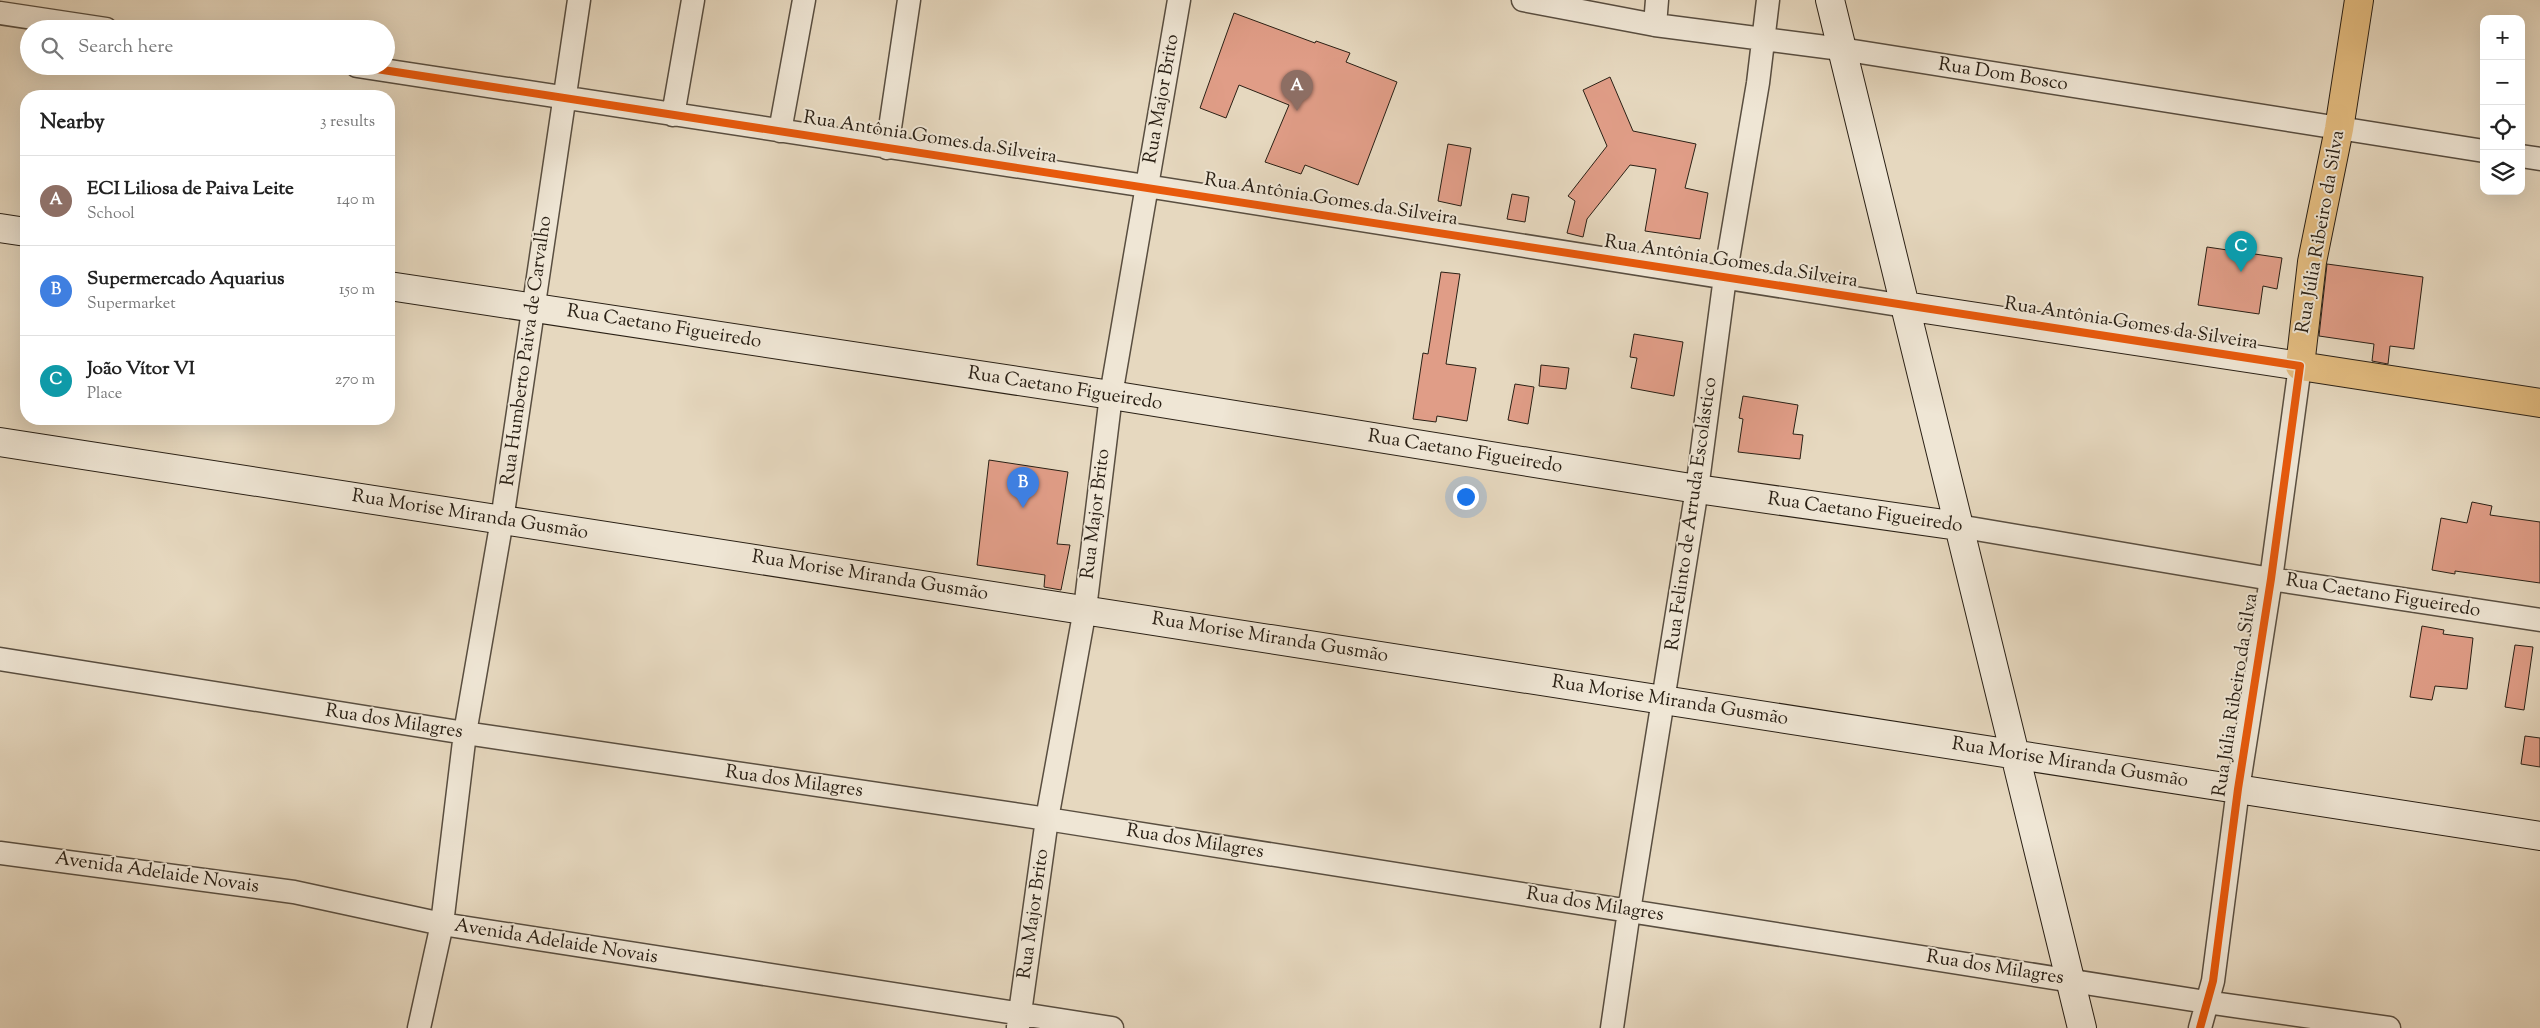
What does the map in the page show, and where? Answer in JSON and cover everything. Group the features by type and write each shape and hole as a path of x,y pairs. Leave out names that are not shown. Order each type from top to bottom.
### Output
{"main road":[{"name":"Rua Júlia Ribeiro da Silva","path":"2300,366 2312,262 2339,129 2359,0"},
{"name":"Rua Antônia Gomes da Silveira","path":"2300,366 2540,403"}],"street":[{"name":"Rua Humberto Paiva de Carvalho","path":"419,1028 442,924 465,733 502,520 532,307 566,98 579,0"},
{"path":"673,115 693,0"},
{"path":"780,131 804,0"},
{"path":"887,148 909,0"},
{"name":"Rua Major Brito","path":"1019,1021 1048,819 1085,609 1110,396 1179,0"},
{"name":"Rua Dom Bosco","path":"1523,0 1549,2 1655,24 1841,49 2480,150"},
{"path":"1655,24 1658,0"},
{"name":"Rua Felinto de Arruda Escolástico","path":"1612,1028 1628,911 1664,701 1697,489 1725,277 1764,40 1768,0"},
{"path":"1830,0 2082,1028"},
{"path":"0,13 46,20"},
{"name":"Rua Antônia Gomes da Silveira","path":"395,72 1146,186 1904,306 2300,366"},
{"path":"2525,157 2540,159"},
{"path":"0,228 20,231"},
{"name":"Rua Caetano Figueiredo","path":"395,287 1110,396 1697,489 1958,526 2271,579 2540,620"},
{"name":"Rua Júlia Ribeiro da Silva","path":"2200,1028 2213,981 2238,789 2271,579 2300,366"},
{"name":"Rua Morise Miranda Gusmão","path":"0,442 2540,836"},
{"name":"Rua dos Milagres","path":"0,659 465,733 1048,819 2206,1002 2389,1028"},
{"name":"Avenida Adelaide Novais","path":"0,853 294,892 442,924 1019,1021 1112,1028"}],"building":[{"path":"1234,13 1315,43 1316,41 1350,53 1346,62 1397,82 1358,185 1305,165 1301,174 1265,162 1289,105 1239,85 1226,118 1200,108"},
{"path":"1610,77 1633,131 1696,144 1685,188 1708,193 1700,239 1645,231 1656,169 1630,165 1587,219 1583,237 1567,233 1575,201 1568,196 1607,146 1583,90"},
{"path":"1448,144 1471,148 1461,206 1438,201"},
{"path":"1512,194 1529,197 1525,222 1507,219"},
{"path":"2207,247 2282,258 2277,289 2263,286 2259,314 2198,305"},
{"path":"2327,264 2423,277 2414,349 2390,346 2388,364 2372,361 2374,344 2319,336"},
{"path":"1441,272 1460,274 1446,364 1476,368 1467,421 1437,416 1436,422 1413,419 1423,353 1428,354"},
{"path":"1634,334 1683,342 1674,396 1631,388 1637,358 1630,357"},
{"path":"1541,365 1569,368 1566,389 1539,386"},
{"path":"1515,384 1534,387 1528,424 1508,420"},
{"path":"1743,396 1798,405 1793,434 1803,435 1800,459 1738,452 1743,419 1739,418"},
{"path":"989,460 1068,472 1057,544 1070,545 1061,590 1044,587 1045,575 977,565"},
{"path":"2472,502 2492,506 2490,515 2540,522 2540,583 2455,571 2455,574 2432,570 2441,518 2467,523"},
{"path":"2422,626 2444,630 2443,634 2473,638 2467,689 2435,686 2432,700 2410,697"},
{"path":"2515,645 2533,647 2524,710 2505,707"},
{"path":"2525,736 2540,738 2540,767 2521,764"}],"cycle path":[{"path":"395,72 2300,366 2271,579 2238,789 2213,981 2200,1028"}],"place":[{"name":"ECI Liliosa de Paiva Leite","path":"1297,111"},
{"name":"João Vítor VI","path":"2241,272"},
{"name":"Supermercado Aquarius","path":"1023,508"}]}
